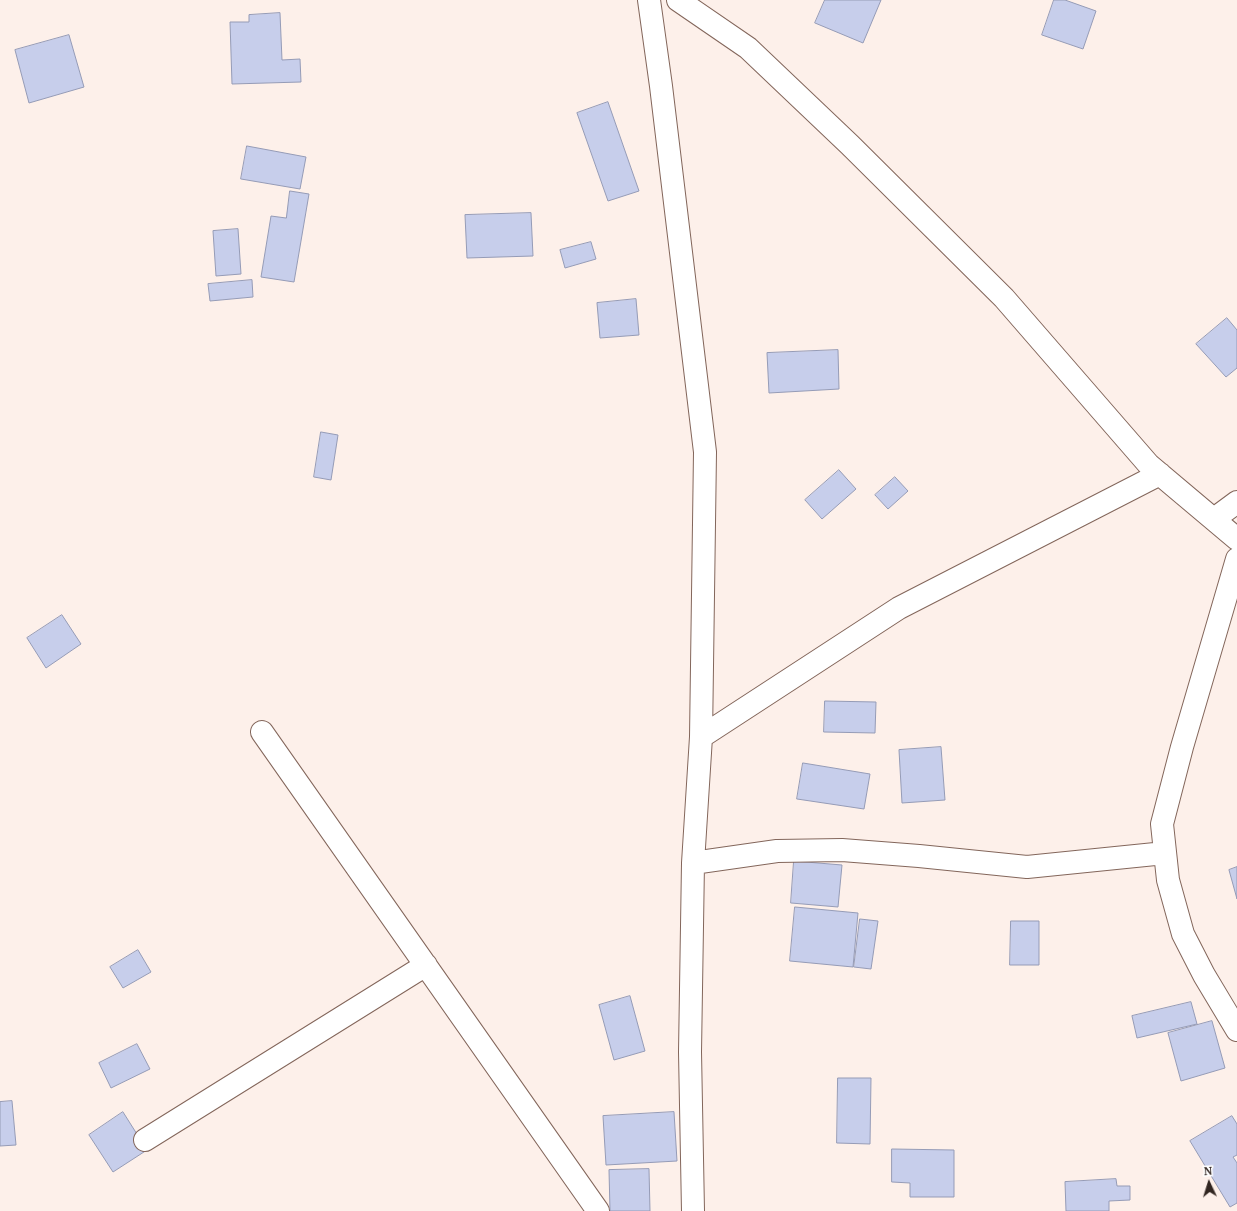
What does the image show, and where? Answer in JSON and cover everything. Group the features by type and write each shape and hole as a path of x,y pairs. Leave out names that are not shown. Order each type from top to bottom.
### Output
{"street":[{"path":"649,0 662,94 705,452 701,737 693,864 690,1052 693,1211"},
{"path":"678,0 748,48 855,150 1004,298 1149,465 1237,539"},
{"path":"701,737 899,608 1160,474"},
{"path":"1214,519 1237,502"},
{"path":"1237,559 1182,747 1162,824 1168,880 1183,934 1204,975 1237,1030"},
{"path":"262,732 598,1211"},
{"path":"693,864 777,851 842,850 1027,867 1165,853"},
{"path":"145,1140 426,965"}],"building":[{"path":"825,0 881,0 863,43 815,23"},
{"path":"1054,0 1065,0 1096,11 1083,49 1042,35"},
{"path":"280,13 282,60 300,59 301,82 232,84 230,22 249,22 249,15"},
{"path":"69,35 84,87 29,103 15,50"},
{"path":"608,102 639,191 608,201 577,113"},
{"path":"247,146 306,157 300,189 241,179"},
{"path":"290,191 309,194 294,282 261,277 271,216 286,218"},
{"path":"531,213 533,256 467,258 465,215"},
{"path":"238,229 241,274 216,276 213,231"},
{"path":"591,242 596,259 565,268 560,250"},
{"path":"252,280 253,297 210,301 208,284"},
{"path":"636,299 639,335 600,338 597,303"},
{"path":"1227,318 1237,330 1237,368 1226,377 1196,344"},
{"path":"838,350 839,389 769,393 767,353"},
{"path":"321,432 338,435 331,480 314,477"},
{"path":"839,470 856,489 822,519 805,500"},
{"path":"895,477 908,491 888,509 875,495"},
{"path":"62,615 81,644 46,668 27,638"},
{"path":"825,701 876,702 875,733 824,732"},
{"path":"941,747 945,800 902,803 899,750"},
{"path":"803,763 870,774 864,809 797,799"},
{"path":"794,861 842,865 838,907 791,903"},
{"path":"1237,867 1237,899 1229,870"},
{"path":"795,907 858,913 853,967 790,961"},
{"path":"860,919 878,921 871,969 854,967"},
{"path":"1011,921 1039,921 1039,965 1010,965"},
{"path":"138,950 151,972 123,988 110,967"},
{"path":"630,996 645,1051 614,1060 599,1005"},
{"path":"1191,1002 1197,1024 1137,1038 1132,1016"},
{"path":"1212,1021 1225,1068 1181,1081 1168,1033"},
{"path":"137,1044 150,1069 111,1088 99,1063"},
{"path":"838,1078 871,1078 870,1144 837,1143"},
{"path":"12,1101 16,1145 0,1146 0,1102"},
{"path":"123,1112 147,1150 113,1172 89,1135"},
{"path":"674,1112 677,1161 606,1165 603,1116"},
{"path":"1232,1116 1237,1124 1237,1155 1233,1157 1237,1163 1237,1203 1230,1207 1190,1141"},
{"path":"892,1149 954,1150 954,1197 910,1197 910,1183 892,1182"},
{"path":"649,1169 650,1211 610,1211 609,1170"},
{"path":"1116,1179 1117,1186 1130,1186 1130,1200 1109,1201 1109,1211 1066,1211 1065,1182"}]}
